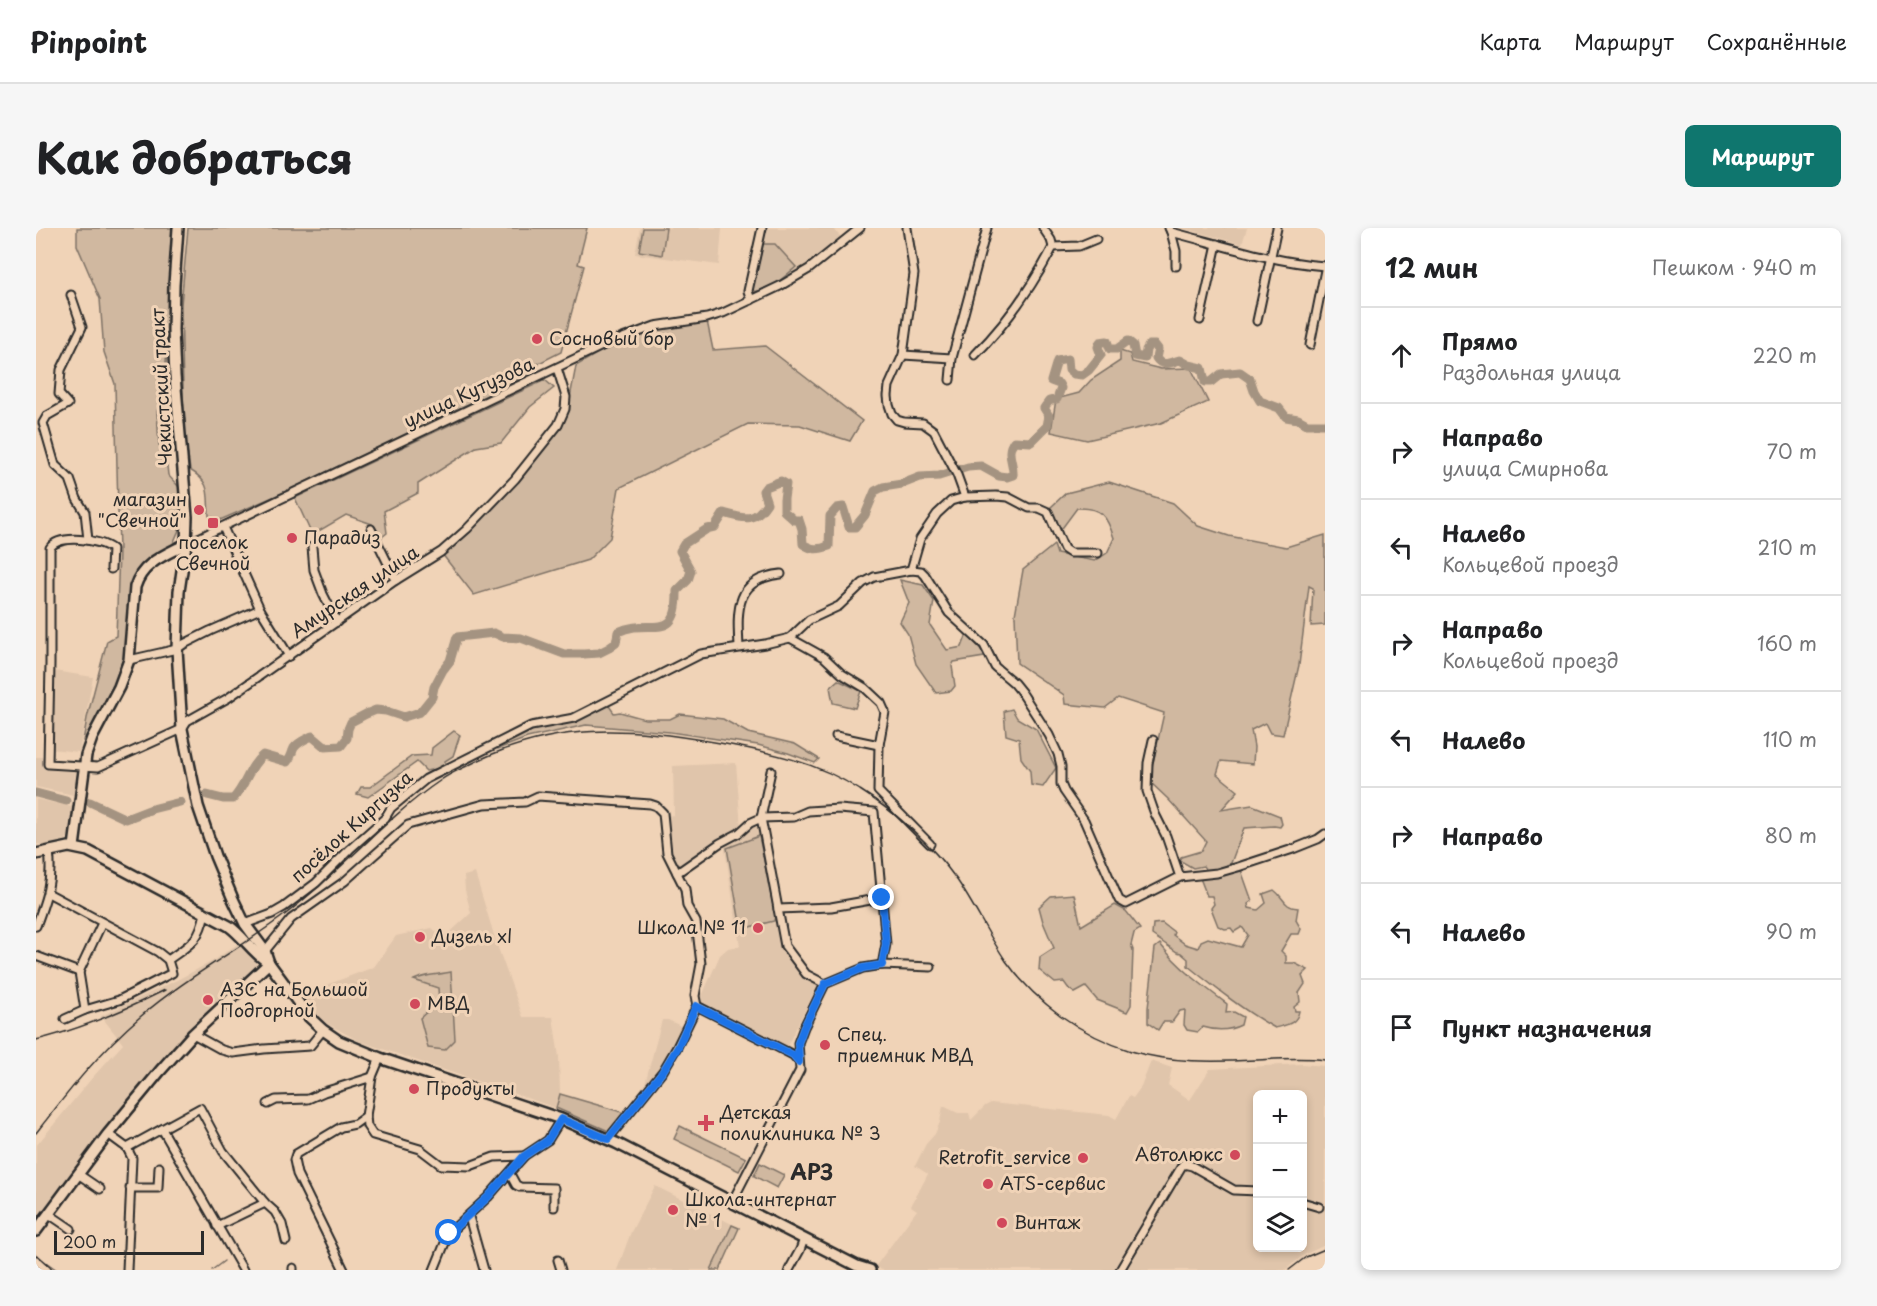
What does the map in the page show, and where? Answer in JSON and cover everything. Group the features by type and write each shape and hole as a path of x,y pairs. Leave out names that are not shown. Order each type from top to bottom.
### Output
{"main road":[{"name":"Чекистский тракт","path":"178,228 173,330 187,518 186,544 179,591 177,649 182,729 198,806 232,899 245,924 265,951 269,963"},
{"path":"74,847 86,755 92,738 119,687 129,660 135,587 138,577 145,568 159,558 186,544"},
{"path":"36,854 74,847 88,851 218,919 238,933 259,957 269,963 308,1016 323,1030 348,1045 561,1119 608,1139 859,1268 870,1270"},
{"path":"218,919 225,918 232,912 232,899"},
{"path":"36,1231 130,1106 193,1034 269,963"}],"street":[{"path":"751,300 748,291 762,228"},
{"name":"улица Кутузова","path":"186,544 387,447 630,335 655,326 707,318 751,300 809,269 860,228"},
{"path":"907,228 914,274 903,355 888,396 892,414 897,420 923,423 934,431 957,475 965,497"},
{"path":"950,380 952,358 987,228"},
{"path":"975,355 1008,320 1053,247 1043,228"},
{"path":"1257,321 1277,228"},
{"path":"1170,230 1270,258 1325,268 1310,345"},
{"path":"1170,230 1176,251 1176,266"},
{"path":"1053,247 1079,246 1096,240"},
{"path":"1200,320 1217,244"},
{"path":"71,295 82,327 61,370 59,394 68,404 46,417 44,423 55,465 70,479 77,499 85,512 88,540 106,544 112,549 111,569"},
{"path":"903,355 952,358"},
{"name":"Амурская улица","path":"88,540 60,541 53,543 50,548 48,764 98,767 182,729 187,722 228,698 396,580 441,552 467,530 515,480 558,425 565,409 566,397 557,368"},
{"path":"1098,553 1066,551 1045,509 1029,508 1002,496 965,497 951,501 937,514 920,539 911,570 921,571 925,575 949,613 984,645 995,667 1022,693 1049,735 1061,766 1060,784 1084,820 1119,900 1126,904 1180,877 1217,873 1238,867 1293,849 1325,834"},
{"path":"223,527 260,609 289,656"},
{"path":"371,529 396,580"},
{"path":"312,547 314,570 337,622"},
{"name":"посёлок Киргизка","path":"245,924 284,908 316,883 385,818 391,808 426,779 531,726 574,718 701,654 790,638 809,620 839,606 862,583 874,577 911,570"},
{"path":"739,647 739,612 744,592 759,578 781,574"},
{"path":"129,660 177,649 210,631 260,609"},
{"path":"790,638 824,657 842,674 865,688 881,703 885,712 879,745 878,791 930,844"},
{"path":"836,736 879,745"},
{"path":"1153,740 1148,762 1147,791 1180,877"},
{"path":"771,771 761,818 785,946 806,974 825,984"},
{"path":"265,951 291,919 345,881 408,825 484,804 525,802 538,796 656,806 663,813 667,853 685,888 687,906 696,922 701,964 695,996 696,1006 678,1047 663,1071 608,1139"},
{"path":"677,873 720,843 739,833 750,823 761,818 794,817 808,811 839,809 874,812 886,944 882,965"},
{"path":"36,926 48,893 51,869 49,851"},
{"path":"48,893 158,952 168,960 172,973 119,1000 85,1010 65,1019"},
{"path":"778,909 831,907 882,898"},
{"path":"168,960 195,940 201,930 205,913"},
{"path":"85,1010 79,972 102,923"},
{"path":"36,956 79,972"},
{"path":"732,1202 800,1070 798,1043 825,984 863,968 882,965 931,967"},
{"path":"696,1006 793,1055 799,1062"},
{"path":"193,1034 222,1050 233,1053 310,1046 323,1030"},
{"path":"380,1058 372,1077 366,1116 367,1126 373,1135 420,1149 441,1165 470,1166 494,1157 524,1156"},
{"path":"268,1104 273,1100 308,1099 372,1077"},
{"path":"127,1148 200,1108 223,1151 275,1212 282,1224 286,1240"},
{"path":"344,1270 297,1174 294,1160 296,1154 341,1127 355,1124 366,1116"},
{"path":"434,1270 449,1233 460,1221 469,1217 524,1156 548,1140 561,1119"},
{"path":"162,1130 243,1270"},
{"path":"108,1134 127,1148 132,1162 127,1270"},
{"path":"1120,1270 1183,1164 1192,1166 1234,1190 1253,1191"},
{"path":"158,1197 159,1167"},
{"path":"78,1174 100,1189"},
{"path":"510,1174 516,1185 520,1187 554,1188 554,1207"},
{"path":"130,1188 158,1188"},
{"path":"217,1226 265,1203"},
{"path":"1307,1203 1319,1207"},
{"path":"49,1214 71,1229"},
{"path":"469,1217 484,1270"},
{"path":"789,1270 804,1239"},
{"path":"36,1260 47,1270"},
{"path":"558,1260 561,1270"}],"shaded area":[{"path":"77,228 172,228 165,387 157,411 159,445 165,448 168,475 179,487 181,507 179,530 172,546 143,563 135,574 128,647 117,686 88,743 83,741 87,718 107,641 116,636 119,552 115,384 104,352 100,299 77,245"},
{"name":"Сосновый бор","path":"188,228 587,228 578,264 584,266 561,352 539,363 537,371 291,489 220,520 209,516 205,484 190,470 184,428 181,305"},
{"path":"640,228 722,228 719,265 635,254"},
{"path":"643,228 666,228 662,255 639,251"},
{"path":"764,228 832,228 842,238 807,267 779,284 754,295 751,290"},
{"path":"1182,228 1247,228 1242,244"},
{"path":"763,244 775,244 796,267 770,287 752,291"},
{"path":"707,321 713,350 765,346 862,421 850,441 800,425 748,424 619,488 610,538 588,560 474,595 442,554 561,426 569,403 576,366 635,335"},
{"path":"1120,351 1130,354 1132,362 1161,369 1191,368 1208,402 1161,423 1087,440 1051,432 1056,399 1079,393 1091,380 1120,361"},
{"path":"545,380 554,388 530,407 501,443 476,447 418,484 418,493 384,511 387,533 382,537 372,524 346,515 312,535 295,498"},
{"path":"1109,482 1173,503 1198,526 1229,536 1286,547 1325,535 1325,625 1311,626 1313,588 1309,586 1299,665 1283,735 1270,733 1265,723 1251,730 1254,747 1253,764 1221,761 1217,774 1238,791 1221,810 1252,805 1280,816 1282,824 1280,827 1244,828 1231,863 1216,871 1206,870 1203,866 1193,868 1179,860 1181,857 1201,851 1206,841 1149,781 1164,713 1118,698 1105,708 1065,704 1064,695 1017,663 1015,615 1023,570 1054,545 1057,554 1095,561 1107,553 1114,538 1106,519 1097,511 1077,508 1060,531 1050,508 1066,493"},
{"path":"900,580 923,585 934,601 930,625 947,650 962,647 967,634 984,653 984,657 954,662 952,666 955,686 951,691 936,693 916,664 908,634 900,622 909,603"},
{"path":"54,671 93,677 79,752 51,749"},
{"path":"838,680 861,691 855,708 833,703 830,687"},
{"path":"607,703 614,713 620,712 645,719 670,719 680,714 723,719 748,733 795,744 819,759 815,763 758,745 670,732 586,725 527,738 498,749 495,747 533,728"},
{"path":"1012,709 1017,718 1036,729 1056,768 1043,787 1031,785 1030,771 1021,758 1019,739 1006,735 1004,711"},
{"path":"454,731 460,735 453,756 445,761 445,767 426,771 417,762 368,797 357,794 361,787 370,787 412,756 431,755 432,748"},
{"path":"36,757 45,757 46,765 76,770 74,795 36,787"},
{"path":"736,763 741,828 678,870 668,852 665,816 674,815 673,766"},
{"path":"36,799 77,808 73,829 66,840 48,846 36,844"},
{"name":"Школа № 11","path":"751,824 762,831 783,947 819,983 786,1048 698,1005 720,955 728,948 740,946 724,843"},
{"path":"759,836 775,915 774,921 741,929 727,848"},
{"path":"1241,870 1252,901 1248,904 1249,908 1258,910 1266,903 1263,894 1274,890 1287,904 1298,908 1296,920 1301,929 1299,934 1291,934 1281,951 1286,956 1286,963 1294,963 1308,970 1302,976 1305,984 1299,993 1300,1002 1294,1007 1295,1011 1299,1011 1296,1019 1275,1028 1219,991 1188,966 1188,959 1181,953 1152,935 1153,924 1162,923 1185,944 1198,948 1201,941 1208,938 1241,947 1248,935 1242,927 1234,932 1231,928 1225,929 1218,926 1211,908 1214,904 1212,896 1207,896 1200,878"},
{"path":"475,873 497,945 523,1017 553,1017 559,1057 560,1094 556,1108 359,1041 328,1024 314,1013 300,995 374,967 396,936 432,928 444,938 471,913 464,876"},
{"path":"1074,894 1081,926 1115,905 1126,911 1140,929 1134,933 1131,945 1133,950 1131,1005 1127,1012 1097,1000 1086,987 1075,993 1064,982 1055,983 1039,970 1040,957 1054,948 1039,907 1051,896"},
{"path":"242,941 255,957 256,965 253,972 192,1031 36,1224 36,1146 123,1044 101,1016 211,962"},
{"path":"1160,944 1183,969 1227,1004 1226,1013 1234,1012 1243,1017 1241,1025 1218,1030 1203,1027 1198,1032 1187,1030 1184,1025 1185,1010 1180,1011 1172,1022 1163,1022 1158,1030 1148,1023 1155,948"},
{"path":"451,972 455,1040 445,1050 428,1048 420,1018 439,1001 438,988 414,980"},
{"path":"662,1020 668,1020 683,1027 676,1045 643,1091"},
{"path":"1151,1061 1172,1068 1168,1085 1190,1100 1210,1069 1302,1064 1325,1066 1325,1245 1304,1255 1285,1270 1123,1270 1182,1169 1191,1169 1236,1195 1240,1188 1184,1159 1117,1270 882,1270 875,1267 917,1210 911,1206 928,1174 915,1166 926,1144 935,1134 943,1106 958,1113 969,1113 971,1120 991,1103 1109,1115 1116,1119 1129,1096 1133,1098 1141,1087"},
{"path":"560,1094 625,1113 611,1132 556,1108"},
{"path":"680,1126 746,1158 739,1171 674,1139"},
{"path":"760,1163 784,1175 777,1188 754,1176"},
{"name":"Школа-интернат № 1","path":"655,1186 740,1228 720,1270 617,1270 631,1232"},
{"path":"732,1225 739,1228 720,1270 711,1270"}],"waterway":[{"path":"207,795 233,799 254,765 263,755 287,762 294,748 312,736 325,747 341,746 347,738 351,722 376,710 404,717 420,712 432,697 434,687 450,661 457,637 494,633 503,637 521,638 564,654 584,654 599,653 609,648 616,643 618,632 629,628 667,624 673,618 677,591 688,580 691,571 680,551 684,544 707,529 715,527 724,513 743,518 758,514 767,503 763,491 766,487 781,481 786,484 784,511 794,520 799,520 803,544 818,549 829,546 830,516 837,508 843,507 849,527 855,527 865,515 875,491 883,487 902,484 920,477 939,476 968,467 981,466 999,476 1013,475 1011,445 1014,441 1031,442 1047,426 1049,416 1044,408 1049,401 1057,399 1061,388 1059,384 1051,381 1057,361 1068,359 1069,370 1074,374 1082,375 1101,355 1098,347 1100,342 1107,341 1110,349 1117,349 1128,341 1133,345 1135,356 1145,358 1149,345 1155,345 1158,349 1156,358 1158,361 1167,364 1180,360 1202,368 1205,382 1211,382 1221,374 1240,372 1250,379 1260,401 1279,408 1286,417 1298,419 1307,424 1325,424"},
{"path":"36,793 66,801"},
{"path":"90,802 126,819 180,802"},
{"path":"36,1255 57,1270"},
{"path":"212,1270 224,1261"}],"railway":[{"path":"36,1133 72,1087 125,1030 175,989 287,913 401,811 441,780 501,751 532,741 562,734 592,732 623,731 738,746 793,759 844,780 888,809 913,830 957,880 1006,961 1031,991 1061,1016 1095,1036 1131,1051 1177,1060 1299,1058 1325,1060"},
{"path":"36,1040 102,1019 165,990"},
{"path":"1289,1270 1306,1257 1325,1249"}],"place":[{"name":"Сосновый бор","path":"537,339"},
{"name":"магазин \"Свечной\"","path":"199,510"},
{"name":"поселок Свечной","path":"213,523"},
{"name":"Парадиз","path":"292,538"},
{"name":"Школа № 11","path":"758,928"},
{"name":"Дизель xl","path":"420,937"},
{"name":"АЗС на Большой Подгорной","path":"208,1000"},
{"name":"МВД","path":"415,1004"},
{"name":"Спец. приемник МВД","path":"825,1045"},
{"name":"Продукты","path":"414,1089"},
{"name":"Детская поликлиника № 3","path":"706,1123"},
{"name":"Автолюкс","path":"1235,1155"},
{"name":"Retrofit_service","path":"1083,1158"},
{"name":"ATS-сервис","path":"988,1184"},
{"name":"Школа-интернат № 1","path":"673,1210"},
{"name":"Винтаж","path":"1002,1223"}],"district":[{"name":"АРЗ","path":"812,1173"}],"route":[{"path":"449,1233 460,1221 469,1217 524,1156 548,1140 561,1119 608,1139 663,1071 678,1047 696,1006 793,1055 799,1062 798,1043 825,984 863,968 882,965 886,952 882,898"}]}
